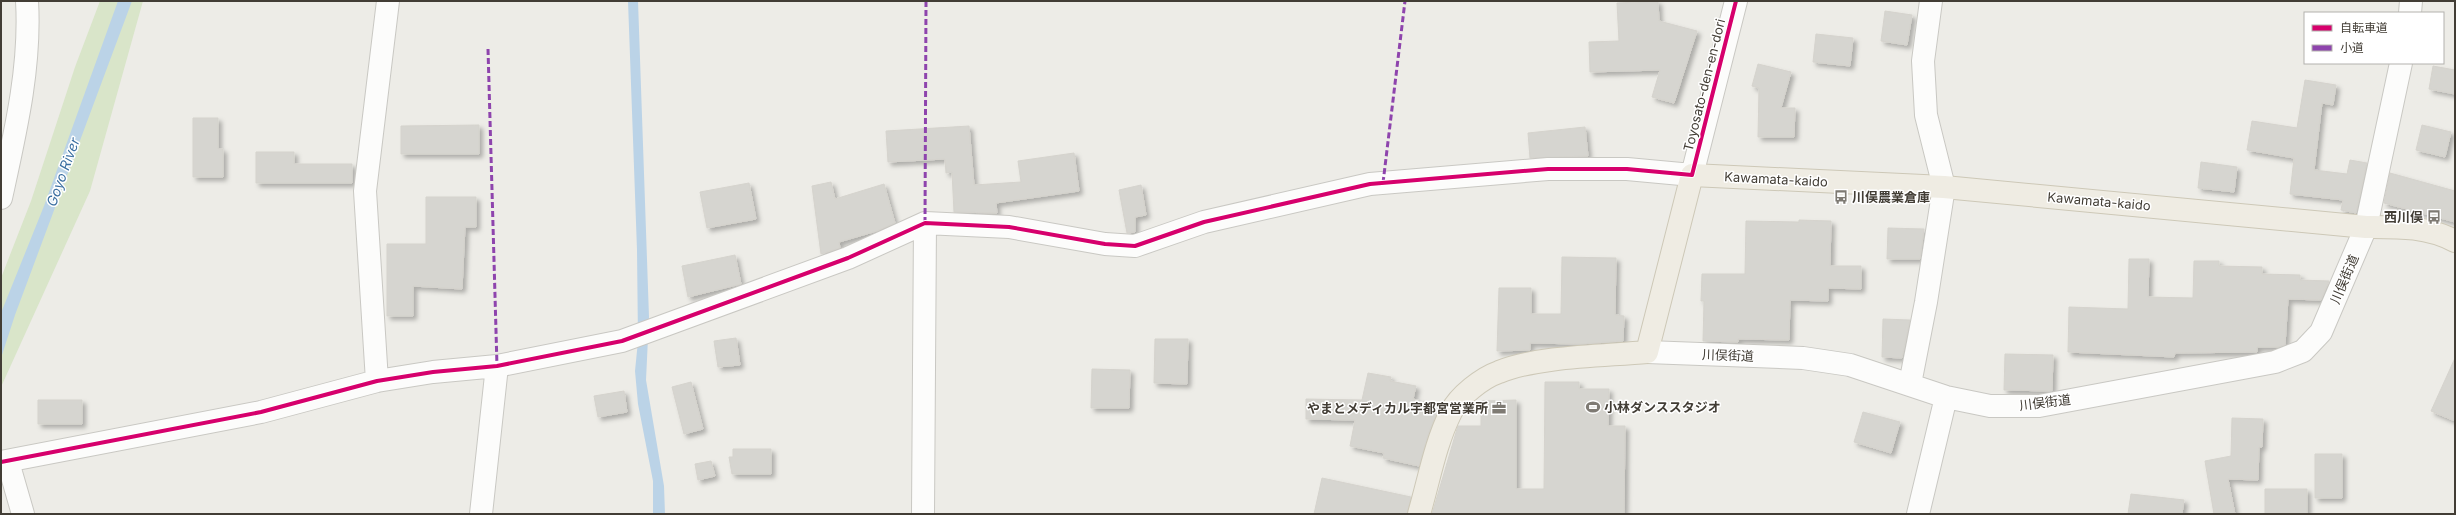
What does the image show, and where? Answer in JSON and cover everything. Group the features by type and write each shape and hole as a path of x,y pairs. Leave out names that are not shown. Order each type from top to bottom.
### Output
{"main road":[{"name":"Kawamata-kaido","path":"1692,174 1944,187 2366,227 2422,228 2440,233 2455,241"},
{"path":"1419,514 1438,444 1451,411 1472,388 1499,372 1531,364 1647,352 1692,174"}],"street":[{"path":"1,198 20,109 28,23 27,1"},
{"path":"377,381 365,191 388,1"},
{"name":"Toyosato-den-en-dori","path":"1692,174 1736,1"},
{"path":"1910,384 1926,302 1944,187 1926,115 1923,61 1931,1"},
{"path":"2410,12 2412,1"},
{"name":"川俣街道","path":"1647,352 1803,358 1850,365 1946,397 1990,406 2039,406 2275,362 2303,351 2321,332 2366,227 2401,64"},
{"path":"23,514 5,462 84,445 261,412 377,381 433,372 497,366 622,341 848,258 925,223 1009,227 1106,244 1135,246 1204,222 1370,184 1548,169 1627,169 1692,174"},
{"path":"923,514 925,223"},
{"path":"482,514 497,366"},
{"path":"1918,514 1946,397"}],"green space":[{"path":"100,1 143,1 90,191 1,387 1,278 31,201 75,67"}],"water":[{"name":"Goyo River","path":"118,1 132,1 15,315 1,358 1,313 44,206"},
{"path":"628,1 638,1 649,317 646,380 664,486 665,514 653,514 653,481 638,404 635,371 638,341 637,250"}],"building":[{"path":"1658,1 1659,21 1697,31 1674,103 1652,97 1660,70 1590,72 1589,42 1619,41 1617,3"},
{"path":"1885,11 1912,15 1907,45 1881,41"},
{"path":"1816,34 1853,38 1850,66 1813,62"},
{"path":"1758,64 1791,72 1781,108 1795,108 1794,137 1758,137 1759,88 1752,86"},
{"path":"2433,66 2455,70 2455,94 2429,89"},
{"path":"2305,80 2336,85 2333,105 2322,103 2314,170 2347,174 2350,160 2367,163 2356,213 2341,210 2343,200 2290,194 2294,158 2247,150 2252,121 2297,128"},
{"path":"193,118 218,118 218,149 223,149 223,177 193,177"},
{"path":"479,125 479,154 401,154 401,126"},
{"path":"2422,125 2451,132 2445,157 2416,150"},
{"path":"969,126 974,185 1021,182 1018,161 1074,153 1079,191 996,203 997,213 954,212 952,172 946,173 945,159 888,162 886,131"},
{"path":"1585,127 1588,156 1530,158 1528,133"},
{"path":"256,152 294,152 294,164 352,164 352,183 256,183"},
{"path":"2201,162 2237,167 2234,192 2198,188"},
{"path":"2390,173 2455,191 2455,222 2384,203"},
{"path":"831,182 835,199 884,184 895,223 877,231 839,242 840,248 821,254 812,186"},
{"path":"749,183 756,219 707,228 700,192"},
{"path":"1141,185 1146,215 1135,217 1135,232 1127,233 1119,190"},
{"path":"426,197 476,197 476,227 465,227 462,289 413,286 413,316 387,316 387,244 426,244"},
{"path":"1799,220 1831,221 1830,266 1861,266 1861,289 1828,288 1828,301 1790,300 1789,340 1738,339 1738,342 1703,341 1704,301 1701,301 1702,274 1745,274 1746,221 1799,222"},
{"path":"1888,228 1924,229 1920,259 1887,259"},
{"path":"735,255 741,284 688,297 682,266"},
{"path":"1562,257 1616,258 1615,315 1624,316 1623,341 1580,344 1530,343 1530,350 1497,351 1499,288 1531,288 1531,314 1561,314"},
{"path":"2129,259 2149,259 2148,297 2193,298 2194,261 2219,261 2219,266 2262,267 2262,274 2300,275 2300,280 2329,281 2321,300 2288,299 2285,345 2278,347 2257,347 2257,352 2175,353 2174,357 2068,352 2069,307 2128,309"},
{"path":"1883,319 1910,320 1902,358 1882,357"},
{"path":"736,338 740,365 718,367 714,341"},
{"path":"1155,339 1188,339 1187,384 1154,383"},
{"path":"2005,354 2053,355 2052,391 2004,390"},
{"path":"2455,358 2455,421 2431,411"},
{"path":"1092,369 1130,370 1129,408 1091,408"},
{"path":"1368,373 1391,377 1390,381 1416,386 1413,399 1440,406 1429,432 1419,466 1383,458 1384,453 1350,446 1355,420 1306,419 1306,399 1362,400"},
{"path":"691,382 703,429 684,434 672,387"},
{"path":"1545,382 1579,382 1579,389 1609,389 1608,426 1625,426 1624,514 1432,514 1458,426 1481,426 1481,401 1516,400 1516,489 1544,489"},
{"path":"624,391 627,412 598,417 594,396"},
{"path":"38,400 82,400 82,424 38,424"},
{"path":"1863,412 1900,422 1891,453 1854,442"},
{"path":"2232,418 2263,419 2262,447 2259,447 2258,480 2228,479 2235,514 2214,514 2205,461 2231,456"},
{"path":"733,449 771,449 771,474 732,474 729,457 733,457"},
{"path":"2315,454 2342,454 2342,498 2315,498"},
{"path":"711,461 715,476 698,480 695,464"},
{"path":"1322,478 1411,497 1407,514 1314,514"},
{"path":"2265,489 2307,489 2307,514 2265,514"},
{"path":"2131,494 2184,500 2182,514 2128,514"}],"marked path":[{"path":"925,223 926,1"},
{"path":"1383,183 1405,1"},
{"path":"488,49 497,366"}],"cycle path":[{"path":"1,462 261,412 377,381 433,372 497,366 622,341 848,258 925,223 1009,227 1105,244 1135,246 1204,222 1370,184 1548,169 1627,169 1692,175 1736,1"}],"place":[{"name":"川俣農業倉庫","path":"1841,197"},
{"name":"西川俣","path":"2434,217"},
{"name":"小林ダンススタジオ","path":"1593,407"},
{"name":"やまとメディカル宇都宮営業所","path":"1499,408"}]}
